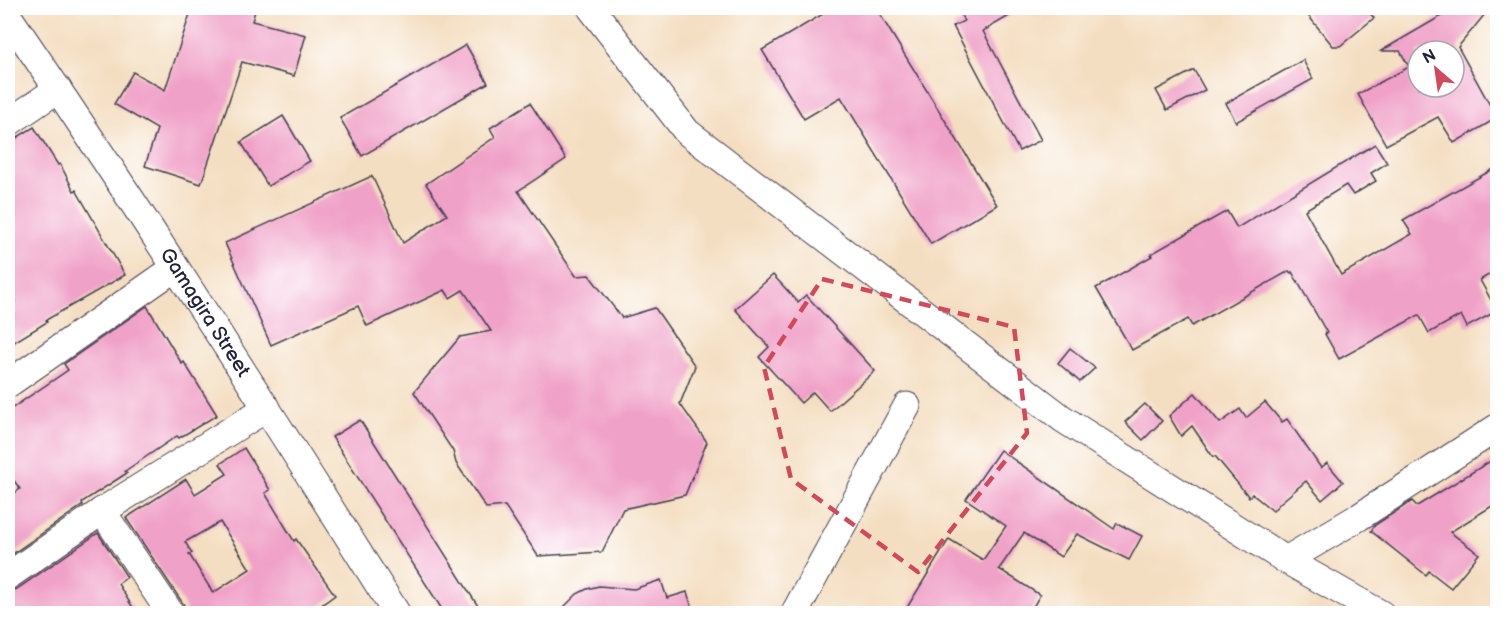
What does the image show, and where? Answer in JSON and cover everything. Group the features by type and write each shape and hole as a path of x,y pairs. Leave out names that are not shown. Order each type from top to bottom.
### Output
{"street":[{"path":"591,8 687,132 1063,419 1286,560 1381,614"},
{"name":"Gamagira Street","path":"8,16 267,408 396,614"},
{"path":"8,123 58,89"},
{"path":"8,384 175,268"},
{"path":"794,614 907,406"},
{"path":"8,576 102,511 267,408"},
{"path":"1286,560 1359,517 1497,427"},
{"path":"102,511 171,614"}],"highlighted area":[{"path":"822,279 1014,327 1027,433 918,572 791,479 764,367"}],"building":[{"path":"192,8 256,8 252,21 306,35 294,76 242,62 201,184 145,166 157,129 114,104 133,72 165,90"},
{"path":"833,8 876,8 997,205 931,244 841,97 804,119 762,50"},
{"path":"957,8 1023,8 983,31 1041,140 1019,151 953,26 964,21"},
{"path":"1302,8 1366,8 1374,18 1340,46 1333,46"},
{"path":"1455,8 1490,8 1465,39 1406,39 1406,62 1400,51 1381,51"},
{"path":"466,45 488,83 362,156 340,118"},
{"path":"1303,60 1313,79 1236,122 1226,103"},
{"path":"1466,62 1497,118 1454,143 1438,117 1386,145 1358,94 1406,69 1406,99 1466,99"},
{"path":"1194,70 1205,90 1167,110 1156,90"},
{"path":"530,103 566,159 518,191 576,276 589,275 622,318 655,308 695,366 680,404 707,442 685,495 623,509 602,552 538,556 505,506 486,508 456,463 453,451 414,392 460,337 491,331 463,290 450,298 445,290 367,326 358,306 271,345 225,243 372,176 403,243 447,215 426,184 495,137 490,128"},
{"path":"283,116 310,161 268,186 241,142"},
{"path":"34,127 58,165 60,164 74,191 76,190 125,275 46,320 47,322 8,346 8,306 16,301 8,286 8,143"},
{"path":"1375,144 1387,163 1371,173 1376,181 1353,195 1346,185 1305,210 1341,275 1412,234 1403,220 1497,167 1497,270 1480,280 1497,311 1467,327 1461,315 1429,333 1419,315 1339,359 1325,334 1327,333 1292,272 1289,271 1192,326 1188,319 1132,350 1096,288 1227,211 1237,228"},
{"path":"773,275 798,302 806,295 875,371 830,411 813,392 801,403 759,357 769,347 735,309"},
{"path":"147,306 182,364 184,362 217,415 179,438 177,436 125,471 127,473 82,502 83,505 8,557 8,498 20,489 8,472 8,411 68,370 64,364"},
{"path":"1070,348 1095,368 1080,382 1058,363"},
{"path":"1195,393 1220,423 1240,409 1246,418 1265,402 1282,422 1287,419 1321,468 1327,463 1343,482 1322,500 1306,481 1273,511 1252,494 1249,497 1215,456 1213,457 1192,426 1181,436 1169,416"},
{"path":"1145,404 1162,421 1143,440 1125,422"},
{"path":"360,420 483,614 445,614 332,437"},
{"path":"244,448 270,490 265,493 294,541 296,539 335,595 309,614 187,614 184,605 126,518 186,479 195,494 227,474 220,464","holes":["220,522 250,569 213,593 189,554 192,553 185,542"]},
{"path":"1000,450 1114,529 1117,523 1142,536 1129,560 1077,534 1061,557 1024,533 999,569 1040,595 1029,614 903,614 949,539 983,560 1006,526 966,499"},
{"path":"1497,457 1497,503 1450,532 1479,554 1451,588 1429,571 1426,575 1371,531 1375,525 1412,501 1417,506"},
{"path":"98,533 127,577 118,584 137,614 8,614 8,591 17,589"},
{"path":"661,580 667,598 687,592 694,614 557,614 577,594 587,589 599,586 634,589"}]}
